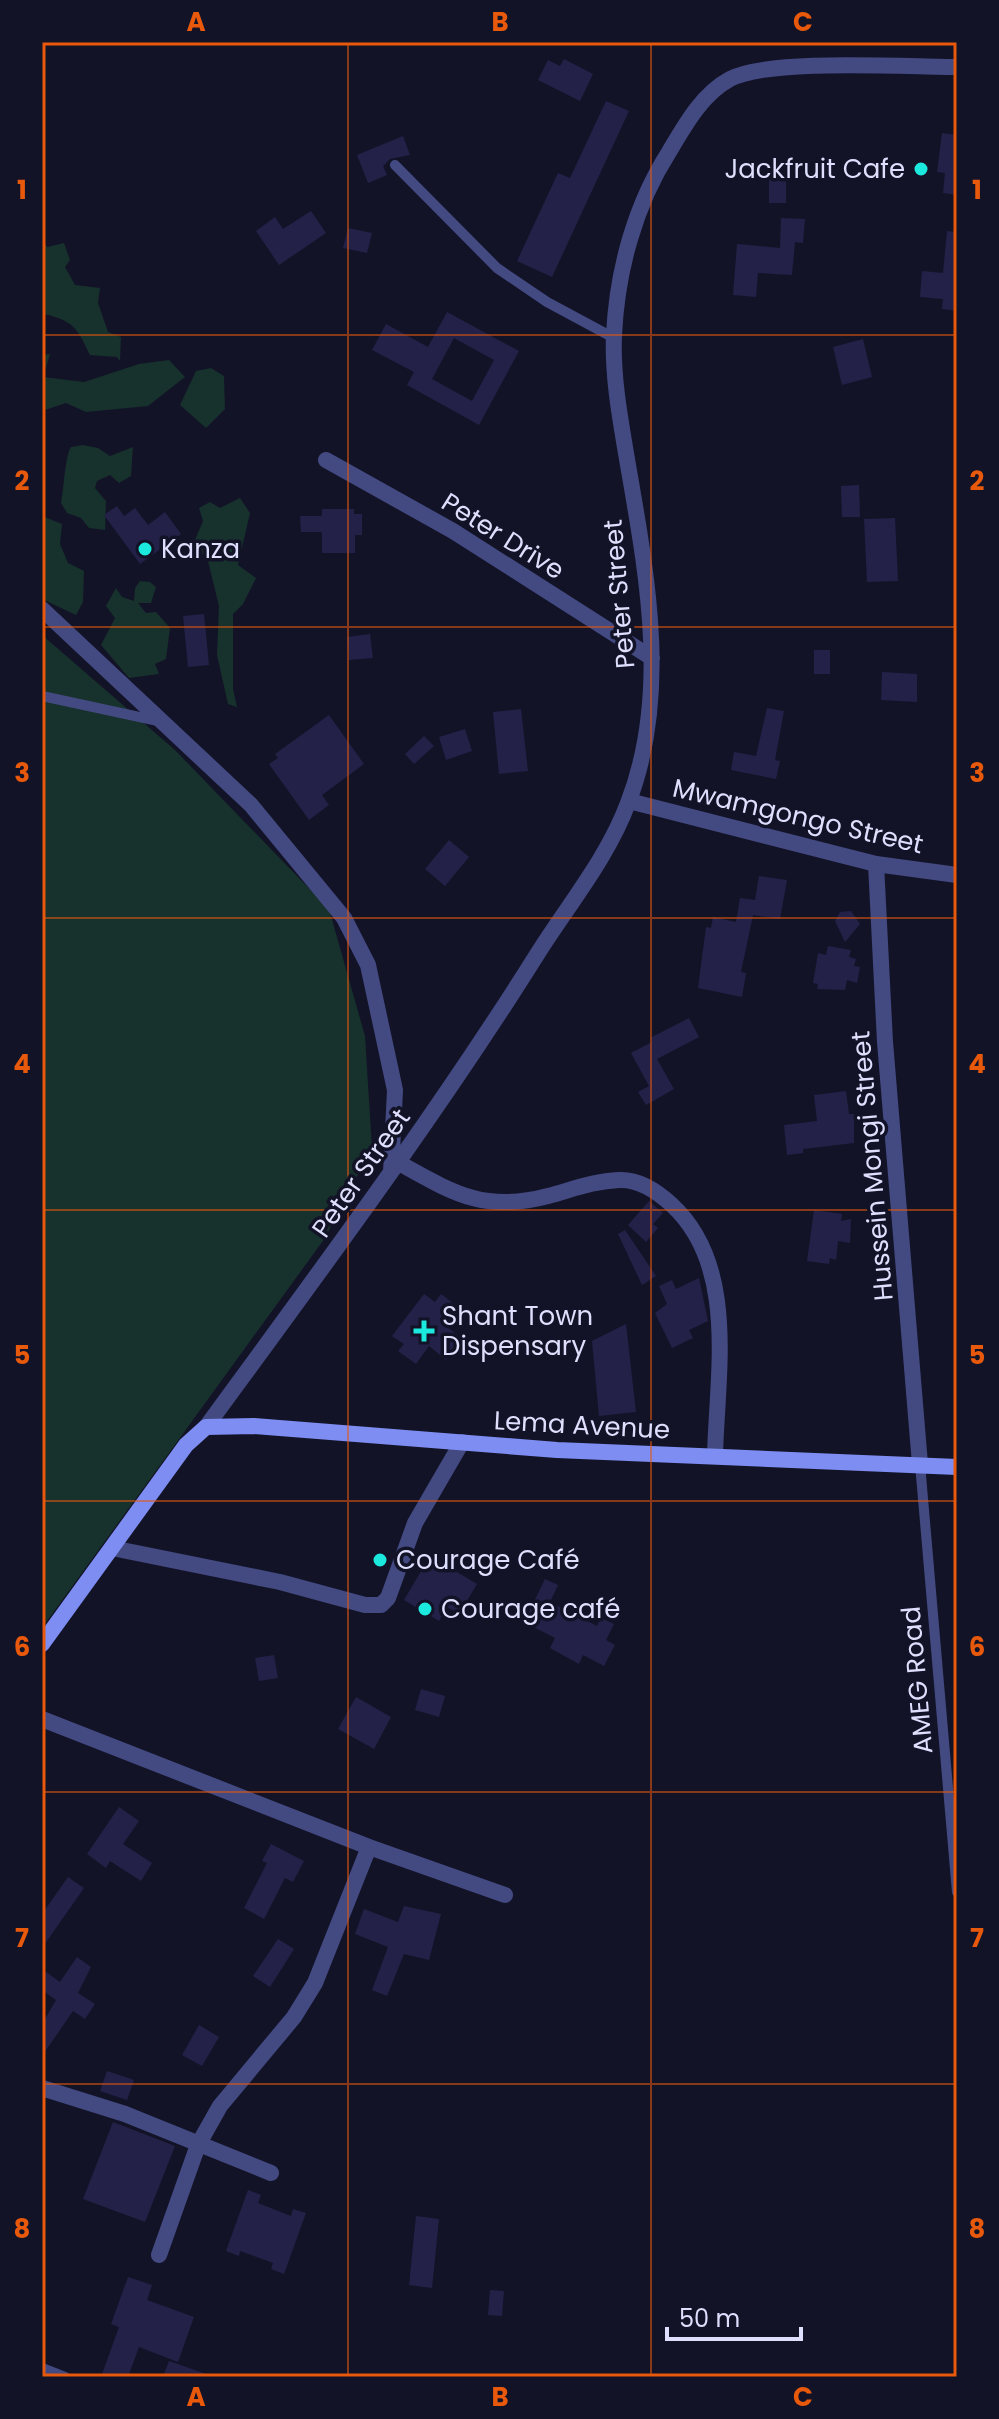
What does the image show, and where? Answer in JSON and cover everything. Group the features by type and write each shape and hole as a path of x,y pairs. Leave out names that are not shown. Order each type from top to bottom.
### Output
{"main road":[{"name":"Lema Avenue","path":"206,1427 254,1426 557,1450 957,1467"},
{"path":"42,1644 186,1445 206,1427"}],"street":[{"name":"Peter Street","path":"206,1427 395,1168 608,846 629,801 644,743 652,658 647,573 621,419 614,338 627,249 654,175 695,109 730,79 766,68 957,67"},
{"name":"Peter Drive","path":"326,460 453,531 652,658"},
{"path":"42,609 53,615 251,805 344,918 368,965 395,1090 395,1168 443,1188 499,1205 525,1202 582,1185 621,1179 647,1186 686,1217 712,1266 717,1307 715,1455"},
{"name":"Mwamgongo Street","path":"629,801 876,864 957,875"},
{"name":"Hussein Mongi Street","path":"876,864 885,1042 920,1464"},
{"path":"112,1548 280,1582 365,1605 381,1605 388,1598 415,1523 462,1442"},
{"path":"42,1719 369,1847 505,1895"},
{"path":"159,2255 198,2145 220,2106 294,2017 315,1983 369,1847"},
{"path":"42,2088 125,2114 271,2173"}],"lane":[{"path":"395,165 497,268 547,302 614,338"},
{"path":"42,696 160,721"},
{"name":"AMEG Road","path":"920,1464 957,1892"},
{"path":"42,2368 65,2377"}],"green space":[{"path":"42,239 47,247 64,243 70,260 65,267 75,285 100,288 98,303 108,332 121,337 120,361 117,357 90,355 73,327 44,314"},
{"path":"50,354 43,377 84,382 139,364 169,360 185,377 148,406 86,412 66,403 42,411 42,355"},
{"path":"211,368 224,376 225,409 206,428 180,405 196,371"},
{"path":"83,445 98,448 110,456 133,447 131,476 119,483 110,475 97,481 95,488 106,501 105,530 89,528 81,518 67,513 61,503 69,451 71,447"},
{"path":"240,498 250,513 238,565 256,578 243,604 233,614 233,689 237,707 228,704 217,655 219,606 207,557 199,552 195,540 203,521 199,508 210,502 220,508"},
{"path":"42,516 62,524 60,544 68,563 84,571 83,602 76,615 42,599"},
{"path":"140,581 150,582 156,587 151,603 138,603 146,613 156,612 170,628 166,659 155,664 159,674 129,678 101,645 115,618 106,606 116,588 122,597 134,601 135,588"},
{"path":"42,635 175,750 329,909 365,1036 372,1148 325,1238 42,1628"}],"building":[{"path":"564,59 593,74 580,101 538,80 548,60 560,66"},
{"path":"606,101 629,111 552,277 517,261 558,173 570,178"},
{"path":"942,133 957,135 957,195 943,193 945,173 937,172"},
{"path":"403,136 410,155 390,159 383,166 387,175 368,183 357,155"},
{"path":"769,173 786,174 786,203 769,203"},
{"path":"311,211 326,233 279,265 256,231 275,217 283,229"},
{"path":"781,218 805,219 803,243 795,242 792,275 758,273 756,297 733,295 737,244 780,248"},
{"path":"348,228 372,233 367,253 343,248"},
{"path":"947,231 957,232 957,311 942,309 943,299 920,297 922,271 943,273"},
{"path":"447,312 519,351 479,425 407,385 414,372 372,350 386,324 428,347","holes":["454,338 494,360 472,401 432,379"]},
{"path":"863,339 872,377 842,385 833,347"},
{"path":"859,485 860,517 842,517 841,486"},
{"name":"Kanza","path":"117,506 124,516 135,508 148,525 165,512 181,534 140,564 104,515"},
{"path":"322,509 354,509 354,514 362,514 362,535 355,535 355,553 322,553 322,532 301,532 300,516 322,516"},
{"path":"895,518 898,581 867,582 864,519"},
{"name":"Kanza","path":"204,614 209,665 188,667 183,616"},
{"path":"370,634 373,658 349,660 347,637"},
{"path":"814,650 830,650 830,674 814,674"},
{"path":"882,672 917,674 917,702 881,700"},
{"path":"767,708 784,711 775,760 780,761 776,779 731,770 734,752 756,756"},
{"path":"521,709 528,771 499,774 493,712"},
{"path":"329,715 364,764 322,795 329,805 309,820 269,764 278,758 275,754"},
{"path":"465,729 472,751 446,760 439,737"},
{"path":"424,736 434,746 414,764 405,754"},
{"path":"449,840 469,857 445,886 425,869"},
{"path":"759,876 787,880 780,919 753,915 741,972 746,973 742,997 698,988 706,927 711,928 713,917 736,922 740,898 755,900"},
{"path":"851,911 860,924 845,942 835,921 840,912"},
{"path":"828,946 851,950 849,957 856,959 854,966 860,967 857,983 847,980 845,990 817,989 818,984 813,983 818,953 826,955"},
{"path":"689,1018 699,1037 657,1059 674,1089 646,1105 638,1092 649,1086 631,1053 652,1042 650,1038"},
{"path":"846,1091 849,1114 854,1114 854,1143 803,1149 803,1153 787,1155 784,1125 817,1121 814,1095"},
{"path":"649,1201 663,1213 653,1224 658,1228 646,1242 628,1225"},
{"path":"814,1210 842,1214 841,1221 851,1219 850,1243 838,1241 836,1260 830,1258 829,1264 807,1261"},
{"path":"625,1230 656,1276 642,1285 618,1234"},
{"path":"699,1278 708,1321 689,1330 693,1338 672,1348 655,1313 667,1304 659,1286 672,1280 676,1289"},
{"name":"Shant Town Dispensary","path":"424,1294 435,1302 441,1294 458,1307 445,1325 462,1339 446,1360 429,1346 416,1364 398,1351 404,1344 392,1336"},
{"path":"626,1324 636,1412 599,1416 592,1341"},
{"path":"430,1556 477,1584 459,1614 447,1607 439,1621 404,1600"},
{"path":"545,1579 558,1585 550,1602 597,1626 601,1618 614,1624 606,1640 615,1645 604,1666 583,1655 579,1664 550,1648 555,1638 524,1622"},
{"path":"274,1655 278,1678 259,1681 255,1658"},
{"path":"421,1689 445,1696 439,1717 415,1710"},
{"path":"356,1697 391,1717 374,1749 338,1729"},
{"path":"119,1807 139,1821 123,1844 152,1863 141,1881 110,1861 106,1868 87,1854"},
{"path":"271,1844 304,1861 293,1882 285,1878 264,1919 244,1908 267,1863 262,1861"},
{"path":"68,1877 84,1888 42,1948 42,1914"},
{"path":"404,1906 441,1914 429,1960 404,1954 387,1996 372,1990 388,1947 355,1934 364,1909 398,1922"},
{"path":"278,1939 294,1949 270,1987 253,1976"},
{"path":"77,1957 91,1967 78,1993 95,2004 85,2019 73,2011 42,2056 42,2024 56,2000 42,1990 42,1969 60,1982"},
{"path":"199,2025 219,2037 202,2066 182,2055"},
{"path":"107,2071 134,2080 127,2100 100,2091"},
{"path":"113,2122 175,2146 145,2222 83,2199"},
{"path":"248,2190 261,2195 258,2203 291,2216 293,2209 306,2213 284,2274 271,2269 273,2263 240,2251 239,2256 226,2251"},
{"path":"416,2216 439,2219 432,2288 409,2285"},
{"path":"128,2277 152,2285 147,2300 194,2317 178,2362 139,2347 128,2377 101,2377 119,2327 111,2324"},
{"path":"490,2290 504,2291 502,2316 488,2315"},
{"path":"169,2361 209,2375 209,2377 163,2377"}],"place":[{"name":"Jackfruit Cafe","path":"921,169"},
{"name":"Kanza","path":"145,549"},
{"name":"Shant Town Dispensary","path":"424,1331"},
{"name":"Courage Café","path":"380,1560"},
{"name":"Courage café","path":"425,1609"}]}
